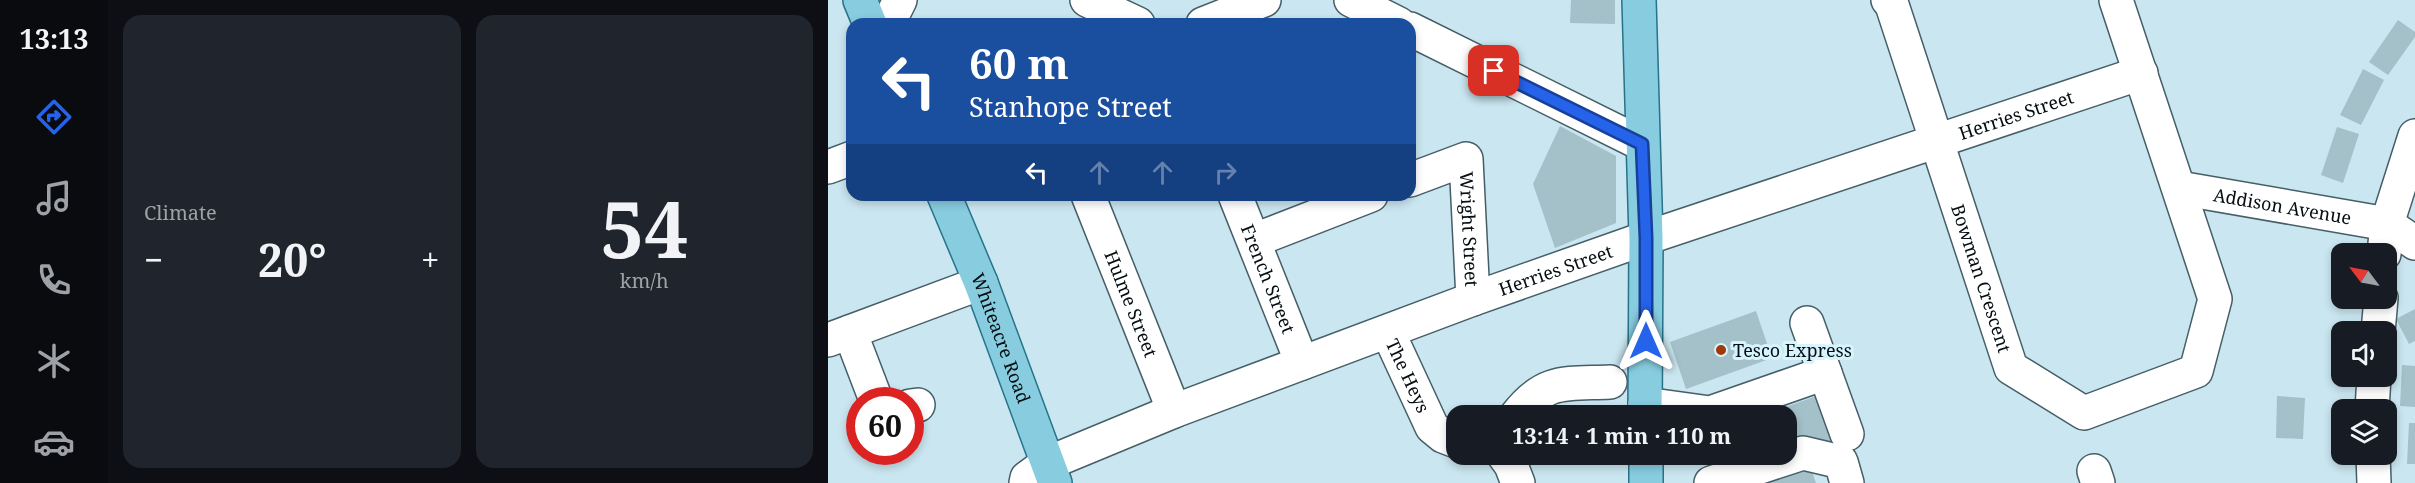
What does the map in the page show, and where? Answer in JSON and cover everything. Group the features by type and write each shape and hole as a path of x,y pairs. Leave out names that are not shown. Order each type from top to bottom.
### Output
{"main road":[{"path":"860,0 868,18"},
{"path":"1640,0 1646,238 1645,405"},
{"name":"Whiteacre Road","path":"947,201 981,283 1042,477"},
{"path":"1646,465 1646,483"}],"street":[{"path":"891,18 900,0"},
{"path":"1087,0 1125,18"},
{"path":"1218,18 1264,0"},
{"path":"1351,0 1388,18"},
{"path":"1888,0 1892,4 1936,142"},
{"name":"Bowman Crescent","path":"1936,142 2011,368 2084,413 2196,371 2215,299 2116,0"},
{"path":"1416,32 1642,144"},
{"name":"Herries Street","path":"1042,477 1174,411 1473,299 1646,238 2141,73"},
{"path":"2415,136 2386,239 2415,243"},
{"name":"Wright Street","path":"1416,178 1466,159 1473,299"},
{"path":"828,167 846,160"},
{"name":"Addison Avenue","path":"2179,188 2386,239"},
{"name":"Hulme Street","path":"1090,201 1174,411"},
{"name":"French Street","path":"1238,201 1302,363"},
{"path":"1255,240 1356,201"},
{"path":"868,387 839,336 981,283"},
{"path":"1807,323 1847,434"},
{"name":"The Heys","path":"1388,332 1432,426 1446,437"},
{"path":"1733,405 1825,373"},
{"path":"1525,405 1544,388 1560,384 1610,382"},
{"path":"1711,483 1803,453 1840,462 1851,483"},
{"path":"1511,465 1518,483"},
{"path":"2373,465 2374,483"}],"building":[{"path":"1571,0 1615,0 1615,24 1570,23"},
{"path":"2398,20 2415,32 2415,37 2388,75 2369,62"},
{"path":"2363,69 2384,80 2361,125 2340,115"},
{"path":"1560,126 1616,156 1616,223 1555,248 1533,184"},
{"path":"2337,127 2359,134 2343,183 2321,175"},
{"path":"2415,309 2415,341 2409,344 2396,319"},
{"name":"Tesco Express","path":"1756,311 1772,358 1686,389 1670,342"},
{"path":"2402,365 2415,366 2415,407 2400,406"},
{"path":"1822,394 1840,442 1822,447 1797,444 1797,405 1792,405"},
{"path":"2277,396 2305,398 2303,439 2276,438"},
{"path":"2409,423 2415,423 2415,464 2407,464"},
{"path":"1808,460 1816,483 1741,483 1797,465"}],"place":[{"name":"Tesco Express","path":"1721,350"}],"route":[{"path":"1494,71 1642,144 1646,238 1646,341"}]}
